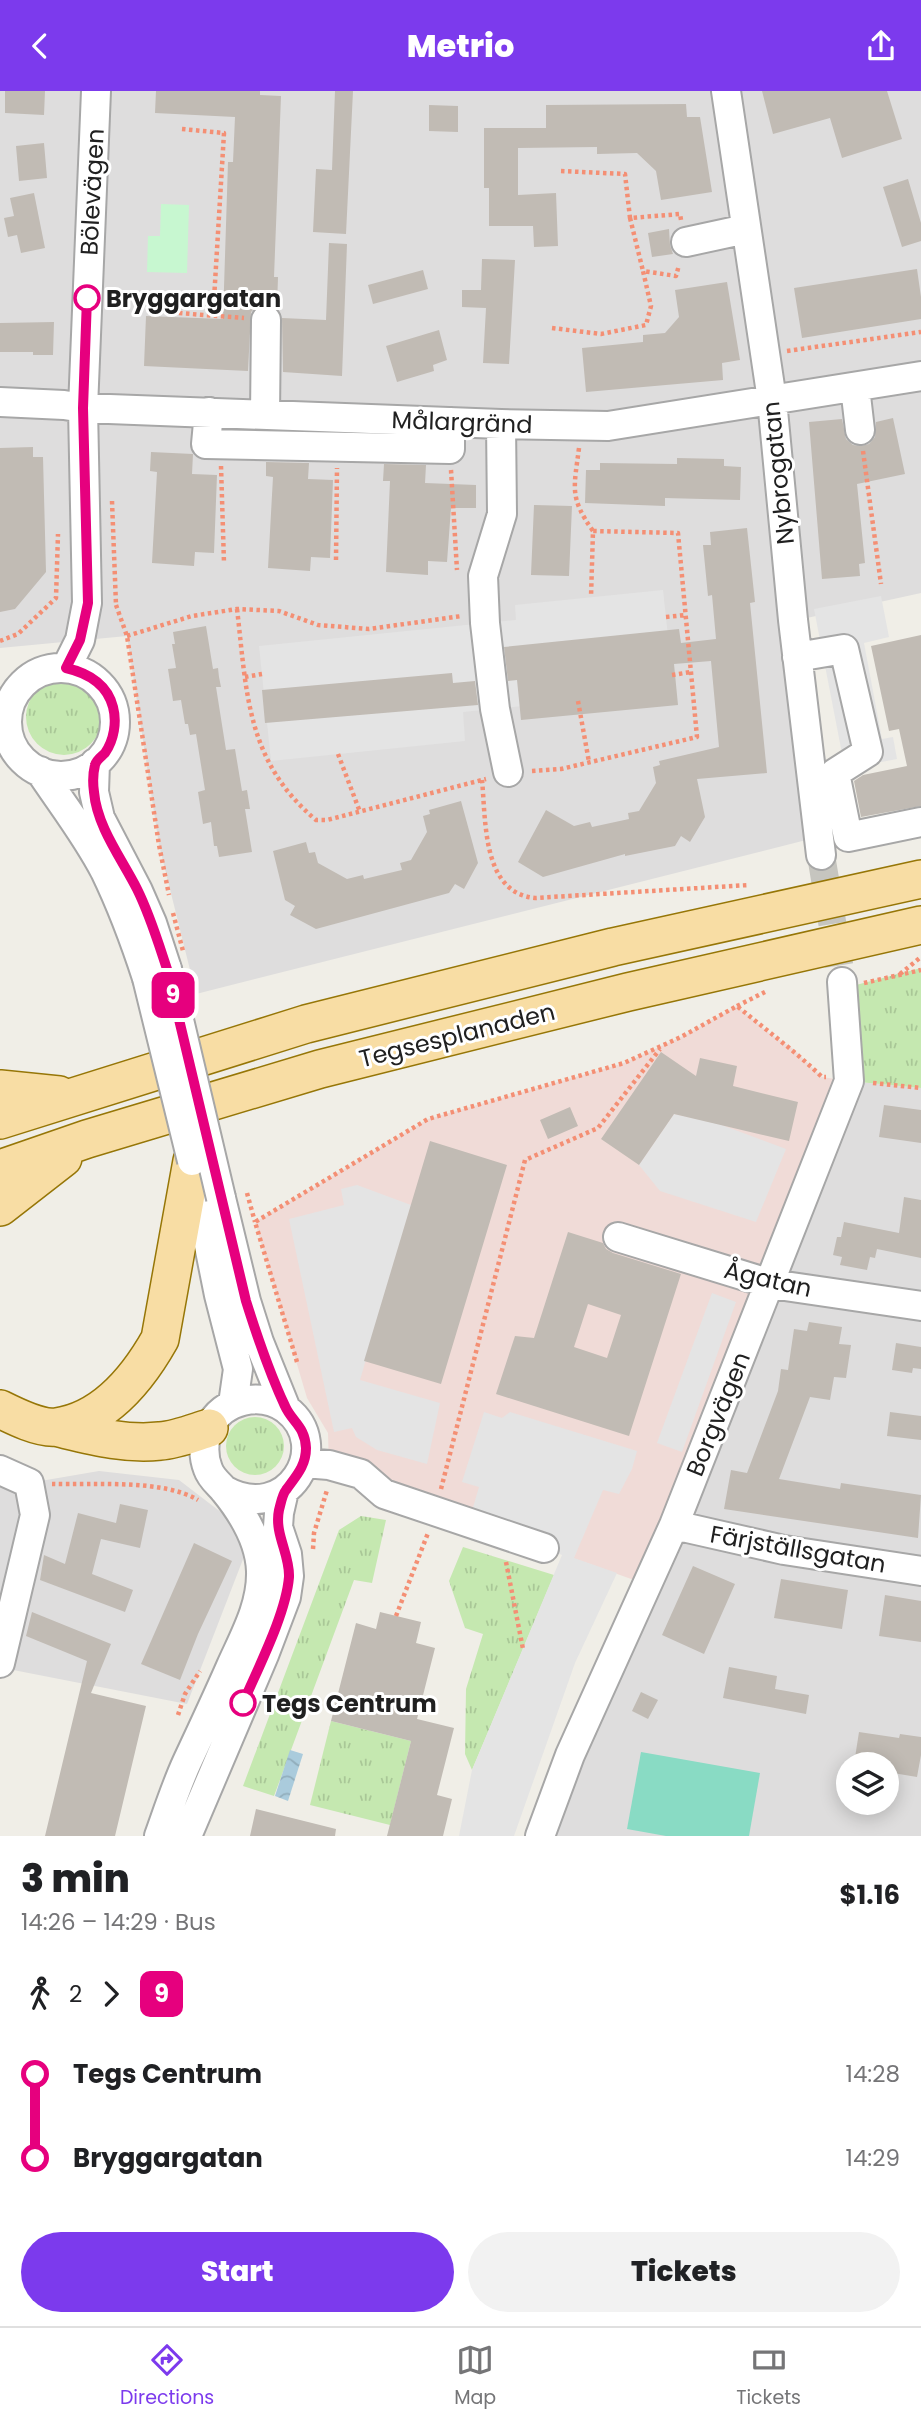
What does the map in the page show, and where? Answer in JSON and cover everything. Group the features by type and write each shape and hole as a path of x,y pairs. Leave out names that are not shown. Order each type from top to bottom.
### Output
{"main road":[{"name":"Tegsesplanaden","path":"0,1120 333,1018 613,947 921,879"},
{"name":"Tegsesplanaden","path":"0,1169 87,1139 320,1069 628,992 921,925"},
{"path":"0,1090 74,1096"},
{"path":"0,1207 87,1139"},
{"path":"54,1427 83,1418 106,1405 130,1385 160,1339 202,1204 192,1161"},
{"path":"0,1409 15,1417 54,1427 111,1440 139,1441 161,1441 220,1416"}],"street":[{"name":"Bölevägen","path":"66,668 80,640 88,603 83,408 96,91"},
{"name":"Nybrogatan","path":"726,91 772,400 797,657 821,855"},
{"path":"686,242 746,229"},
{"path":"265,415 266,320"},
{"name":"Målargränd","path":"0,402 265,415 450,435 501,424 608,426 921,376"},
{"path":"855,387 860,429"},
{"path":"209,412 206,444 338,446 450,435"},
{"path":"495,776 495,709 484,576 502,514 501,424"},
{"path":"797,657 844,649 868,752 835,773 848,837 921,822"},
{"path":"66,668 82,672 95,680 106,692 113,706 115,722 113,737 106,752 95,763 74,774 63,776 30,766 7,746 8,714 15,694 12,681 51,669 66,668"},
{"path":"95,763 94,792 100,818 152,923 157,973 192,1161"},
{"path":"40,771 80,829 104,871 132,933 157,973 219,1295 238,1369 220,1416 205,1441 215,1498"},
{"name":"Borgvägen","path":"540,1836 570,1755 674,1525 849,1081 849,983"},
{"path":"202,1204 246,1301 286,1409 303,1433 306,1448 304,1463 296,1479 284,1491 260,1500 215,1498"},
{"name":"Ågatan","path":"618,1237 771,1284 921,1306"},
{"path":"220,1416 246,1400 260,1399 286,1409"},
{"path":"304,1463 329,1465 361,1474 383,1494 544,1548"},
{"path":"0,1470 29,1483 36,1514 5,1618 0,1663"},
{"path":"187,1836 286,1597 289,1576 287,1554 278,1520 284,1491"},
{"path":"159,1836 186,1765 252,1621 260,1592 258,1550 243,1518 215,1498"},
{"name":"Färjställsgatan","path":"674,1525 784,1550 921,1571"}],"path":[{"path":"182,129 224,133 213,316"},
{"path":"552,328 601,334 646,325 651,306 630,218 625,174 561,171"},
{"path":"630,218 680,213 686,242 676,276 643,271"},
{"path":"165,312 266,320"},
{"path":"765,354 921,332"},
{"path":"582,426 575,500 593,531 591,597"},
{"path":"860,429 881,584"},
{"path":"450,435 457,571"},
{"path":"221,444 223,563"},
{"path":"335,560 338,446"},
{"path":"237,609 254,729 278,779 292,798 316,820 327,820 495,776 561,769 697,737 678,533 593,531"},
{"path":"0,641 18,634 55,599"},
{"path":"170,899 159,845 127,636 192,616 237,609 279,611 318,625 369,629 485,612"},
{"path":"666,617 685,615"},
{"path":"672,675 691,672"},
{"path":"245,677 262,674"},
{"path":"578,701 589,762"},
{"path":"338,754 360,811"},
{"path":"495,776 489,847 498,875 508,888 523,897 760,884"},
{"path":"899,975 921,957"},
{"path":"849,983 921,970"},
{"path":"396,1616 436,1510 525,1160 598,1128 658,1051 737,1006 792,1048 822,1077 921,1088"},
{"path":"255,1222 428,1119 624,1063 681,1037"},
{"path":"29,1483 156,1488 215,1498"},
{"path":"326,1492 340,1496"},
{"path":"282,1542 314,1533"},
{"path":"501,1533 523,1649"}],"shaded area":[{"path":"0,91 921,91 921,593 793,621 818,837 196,994 159,845 127,636 0,648"},
{"path":"663,590 674,691 463,712 465,741 271,761 259,646 516,620 515,605"},
{"path":"881,596 889,637 864,643 882,739 893,737 897,759 845,769 814,609"},
{"path":"737,1006 792,1048 822,1077 849,1081 648,1585 469,1521 329,1465 328,1433 307,1398 255,1222 428,1119 624,1063 681,1037"},
{"path":"849,1081 921,1088 921,1836 540,1836"},
{"path":"674,1114 719,1124 786,1149 756,1222 660,1191 639,1165"},
{"path":"357,1185 411,1205 360,1380 440,1403 427,1464 377,1450 356,1437 352,1428 334,1432 289,1219 344,1205 341,1189"},
{"path":"712,1293 736,1302 682,1452 657,1443"},
{"path":"484,1412 502,1418 510,1412 637,1451 632,1469 619,1494 603,1490 574,1558 617,1573 575,1663 514,1836 459,1836 472,1770 562,1555 469,1521 479,1487 462,1482"},
{"path":"0,1470 29,1483 99,1471 179,1480 252,1536 187,1704 3,1668 0,1678"}],"green space":[{"path":"161,204 189,205 187,273 147,272 148,236 160,236"},
{"path":"64,679 78,682 91,690 99,703 102,717 99,731 91,744 78,752 64,755 50,752 37,744 29,731 26,717 29,703 37,690 50,682"},
{"path":"921,968 921,1088 849,1081 856,985"},
{"path":"255,1417 276,1425 284,1446 276,1467 255,1475 234,1467 226,1446 234,1425"},
{"path":"361,1516 386,1520 372,1583 354,1580 274,1796 243,1786 339,1530"},
{"path":"463,1547 554,1575 472,1770 465,1754 466,1689 483,1634 465,1628 449,1581"},
{"path":"331,1721 411,1741 390,1825 310,1805"},
{"path":"641,1752 760,1773 749,1836 666,1836 627,1829"}],"water":[{"path":"290,1750 303,1754 288,1801 275,1796"}],"building":[{"path":"5,91 45,91 44,115 5,113"},
{"path":"156,91 260,91 260,95 281,96 274,277 278,277 277,308 265,303 251,312 248,371 144,366 146,316 223,319 228,162 233,162 235,117 155,113"},
{"path":"335,91 353,91 346,234 313,232 316,169 332,170"},
{"path":"762,91 887,91 902,139 842,158 830,118 773,134"},
{"path":"686,104 687,117 700,117 712,192 661,200 656,171 637,153 597,154 597,147 518,148 518,195 556,193 558,246 534,247 533,226 489,226 489,188 484,188 484,128 546,128 546,105"},
{"path":"429,105 458,106 458,132 429,131"},
{"path":"44,143 47,178 19,181 16,146"},
{"path":"908,179 921,223 921,241 902,247 883,187"},
{"path":"34,193 45,248 21,253 17,235 8,237 4,218 14,216 10,198"},
{"path":"669,229 673,254 652,257 648,233"},
{"path":"329,243 347,244 342,376 283,372 282,318 326,320"},
{"path":"482,259 515,260 509,364 483,363 486,308 462,307 462,290 481,290"},
{"path":"917,269 921,319 802,338 794,288"},
{"path":"423,270 428,289 373,304 368,285"},
{"path":"727,282 740,360 722,363 723,380 586,392 582,348 643,342 643,335 665,333 679,317 675,290"},
{"path":"54,322 53,355 0,352 0,323"},
{"path":"439,330 447,360 433,365 434,371 397,382 386,346"},
{"path":"893,418 905,474 857,484 865,563 859,564 860,576 822,579 809,422 842,419 846,439 853,445 861,446 869,444 875,437 876,422"},
{"path":"33,447 33,457 43,457 46,572 15,609 0,612 0,448"},
{"path":"151,452 193,454 192,474 217,475 214,553 195,552 194,566 152,563 157,472 150,471"},
{"path":"677,458 724,459 724,466 741,467 740,500 665,498 665,506 585,503 586,470 600,470 600,463 677,464"},
{"path":"266,462 309,463 308,479 333,480 330,558 311,557 310,571 268,568 273,477 266,476"},
{"path":"384,464 426,465 425,483 476,485 476,508 451,508 447,562 428,561 428,575 386,572 390,481 383,481"},
{"path":"534,505 572,506 569,576 531,575"},
{"path":"747,528 755,602 750,603 767,773 697,779 705,817 690,842 681,836 675,846 625,854 543,877 518,862 546,810 574,826 590,822 592,827 629,819 628,813 639,811 656,783 653,767 660,765 659,761 719,747 711,661 674,664 678,705 521,720 517,680 508,681 504,647 679,629 681,643 716,639 703,545 711,545 710,532"},
{"path":"206,626 213,669 218,668 221,687 216,687 226,750 235,749 242,791 247,790 250,809 245,809 252,852 219,857 217,846 214,846 211,822 203,824 198,792 205,790 196,734 190,735 188,724 185,724 181,700 173,701 168,669 176,668 173,632"},
{"path":"921,635 921,806 861,817 854,781 863,775 907,766 899,729 889,731 871,646"},
{"path":"452,673 453,683 475,681 478,705 265,723 262,690"},
{"path":"461,801 478,863 464,889 455,884 449,893 316,929 290,915 295,906 285,900 273,851 306,842 309,853 315,852 318,863 347,879 363,875 364,879 402,870 400,863 411,860 427,832 423,816 430,814 429,810"},
{"path":"661,1052 696,1076 700,1058 737,1066 733,1086 798,1102 789,1141 674,1114 639,1165 601,1139"},
{"path":"884,1105 921,1110 921,1143 879,1137"},
{"path":"570,1107 578,1126 548,1139 540,1120"},
{"path":"430,1141 507,1165 441,1384 364,1361"},
{"path":"904,1197 921,1200 921,1258 877,1249 875,1258 870,1257 867,1270 840,1265 842,1257 833,1255 844,1222 899,1233"},
{"path":"568,1232 603,1243 606,1249 613,1253 681,1274 629,1436 496,1394 515,1336 534,1338","holes":["588,1304 621,1315 607,1358 574,1347"]},
{"path":"809,1322 842,1327 839,1344 851,1345 846,1378 834,1377 830,1400 810,1397 779,1479 840,1489 841,1483 921,1495 918,1538 724,1509 731,1470 747,1473 778,1391 781,1369 788,1370 794,1329 807,1331"},
{"path":"896,1343 921,1347 921,1369 913,1368 912,1373 892,1370"},
{"path":"890,1412 921,1416 921,1440 887,1436"},
{"path":"120,1504 148,1510 140,1548 101,1539 92,1574 133,1590 125,1612 40,1580 44,1555 65,1564 78,1513 116,1523"},
{"path":"194,1543 232,1561 180,1680 141,1664"},
{"path":"693,1566 735,1584 704,1654 662,1635"},
{"path":"781,1579 848,1590 842,1629 774,1618"},
{"path":"885,1595 921,1601 921,1642 879,1636"},
{"path":"32,1612 111,1644 91,1693 146,1706 115,1836 45,1836 87,1661 26,1636"},
{"path":"380,1612 421,1622 416,1643 435,1648 417,1719 454,1728 437,1795 452,1799 443,1836 387,1836 411,1741 331,1721 356,1623 376,1629"},
{"path":"729,1667 777,1676 775,1689 809,1695 806,1714 723,1698"},
{"path":"641,1692 658,1700 648,1719 632,1711"},
{"path":"859,1732 899,1738 900,1734 921,1737 917,1777 899,1774 899,1752 856,1752"},
{"path":"256,1809 336,1829 335,1836 250,1836"}],"tunnel":[{"path":"821,855 842,982"}],"bus line":[{"name":"9","path":"87,298 83,408 88,603 80,640 66,668 82,672 95,680 106,692 113,706 113,737 106,752 95,763 94,792 100,818 152,923 167,969 246,1301 286,1409 303,1433 306,1448 304,1463 296,1479 284,1491 279,1513 278,1527 287,1554 289,1576 286,1597 243,1703"}],"place":[{"name":"Bryggargatan","path":"87,298"},
{"name":"Tegs Centrum","path":"243,1703"}]}
